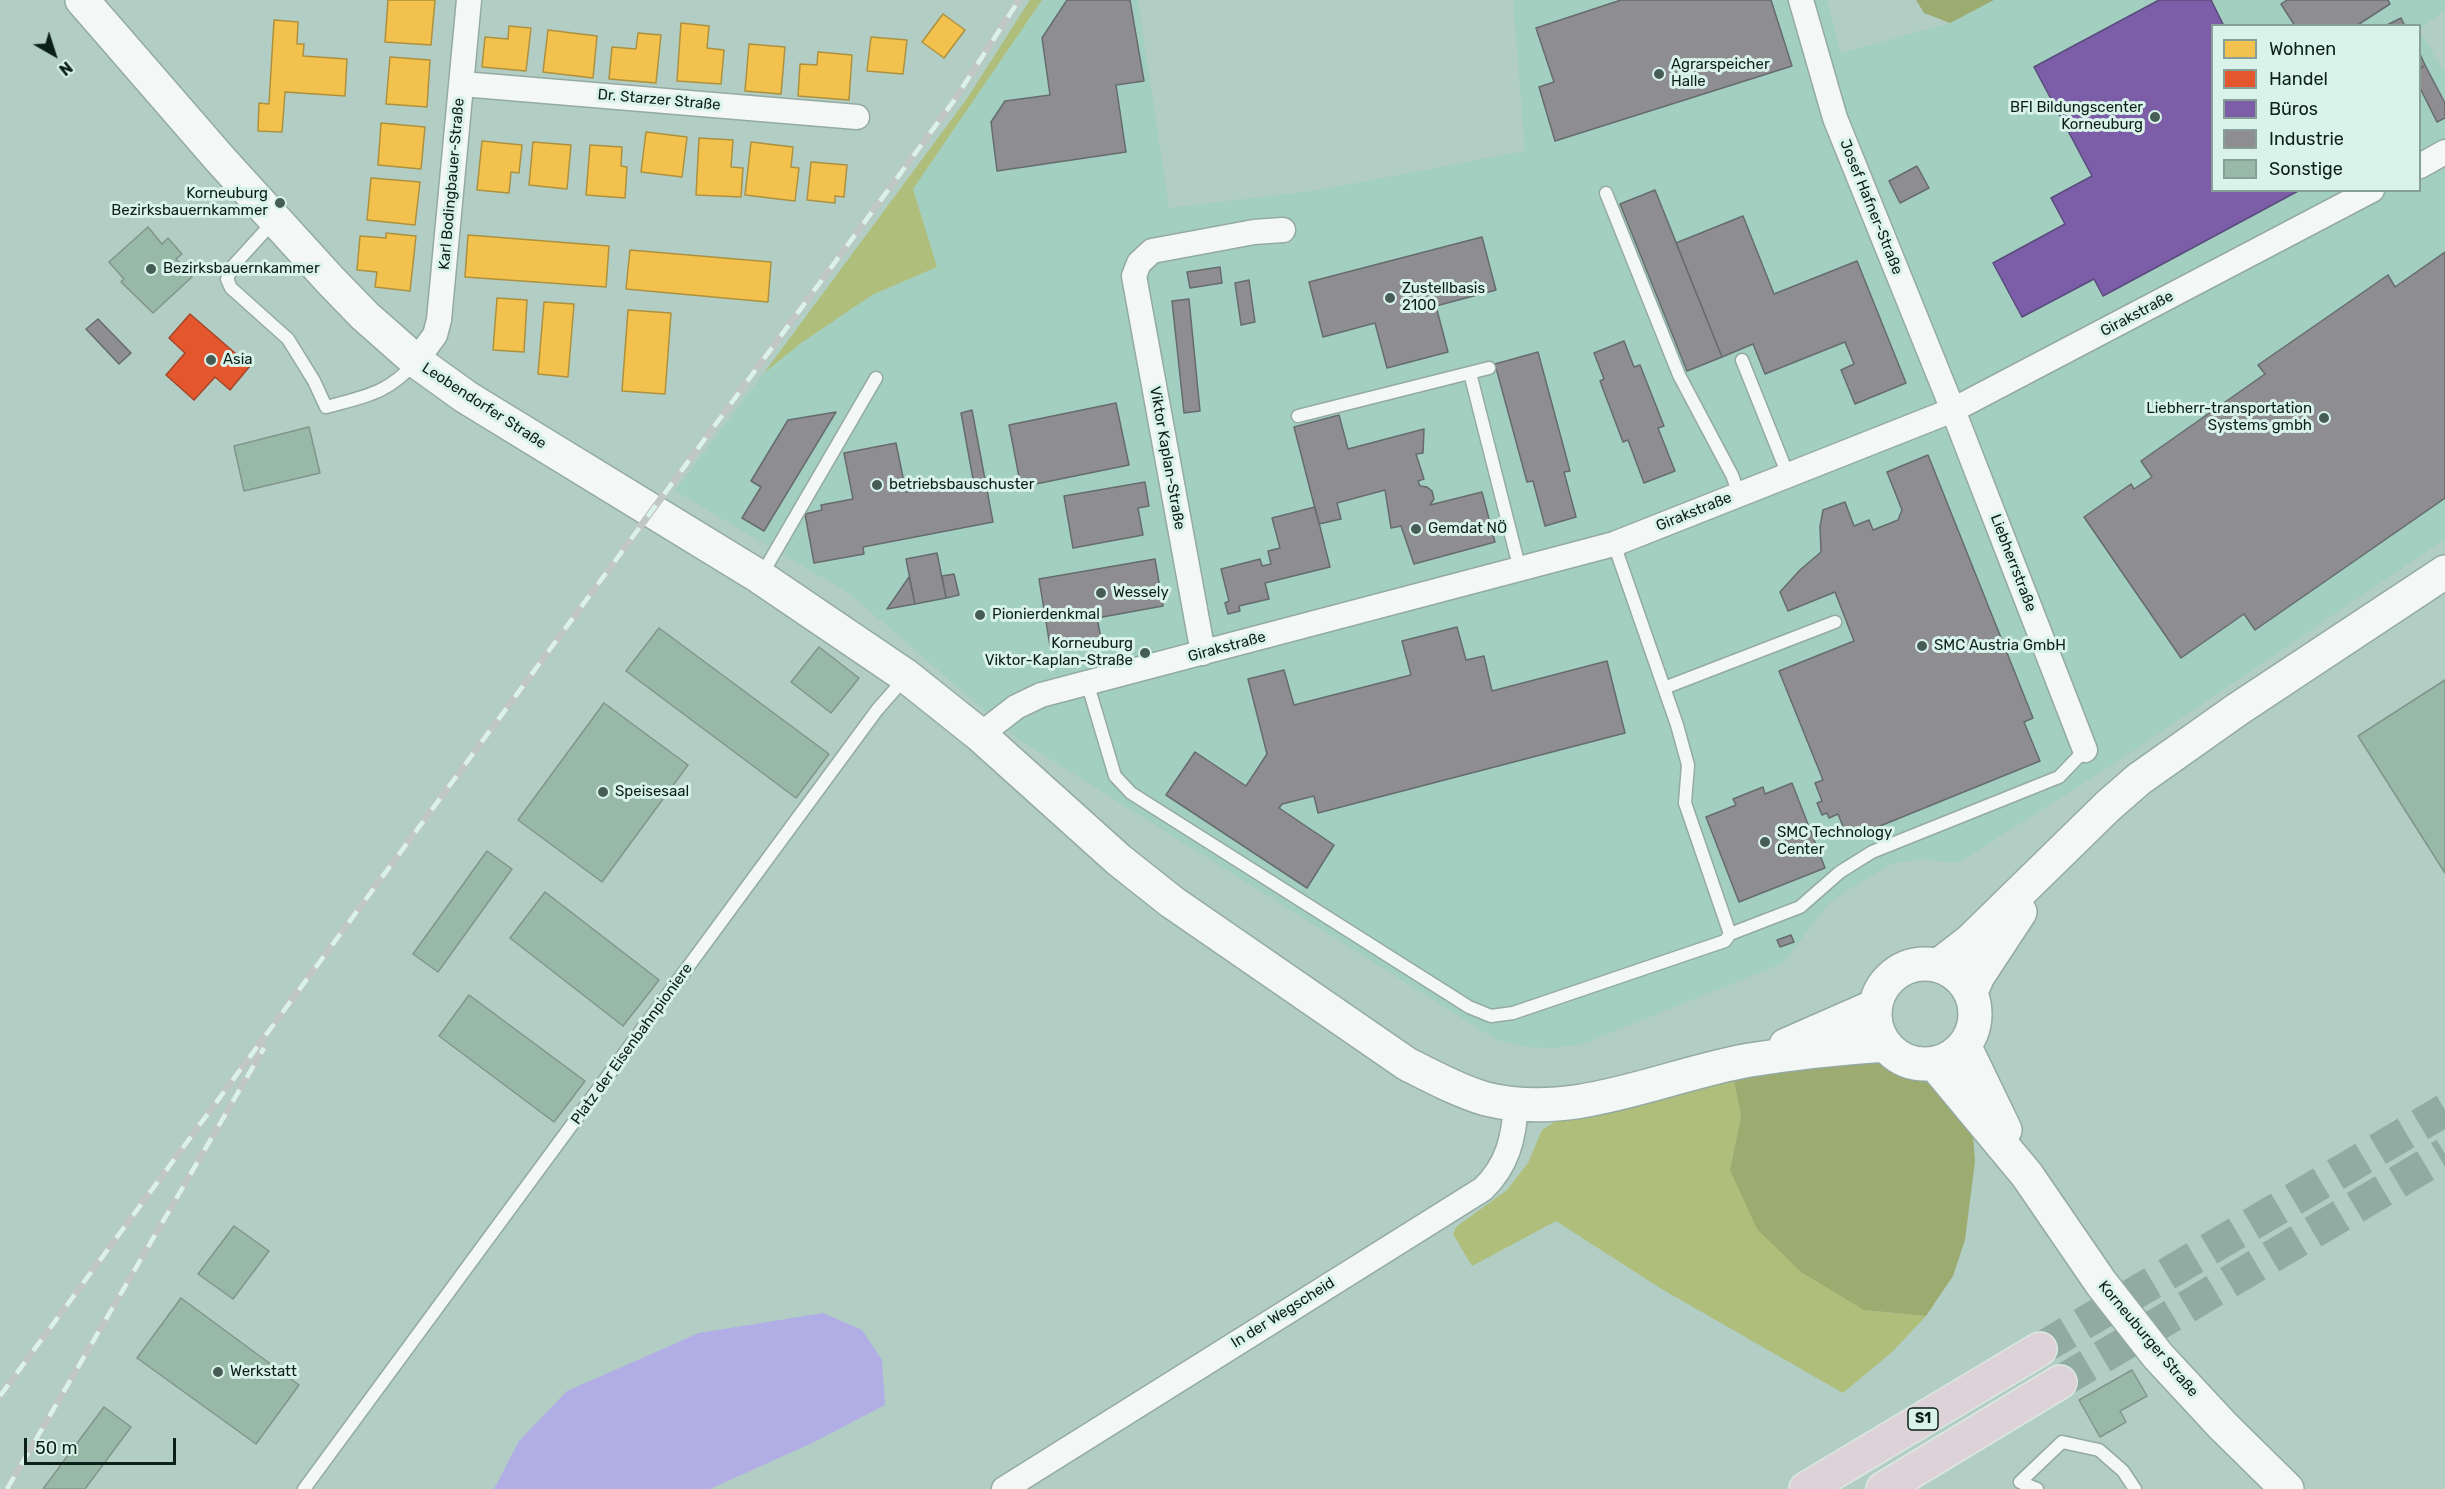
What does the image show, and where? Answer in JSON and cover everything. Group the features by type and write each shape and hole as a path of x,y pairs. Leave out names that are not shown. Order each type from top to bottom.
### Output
{"highway":[{"name":"S1","path":"1806,1489 2040,1349"},
{"name":"S1","path":"1883,1489 2060,1382"}],"main road":[{"name":"Leobendorfer Straße","path":"82,0 275,219 365,316 416,361 466,397 760,577 906,676"},
{"path":"1939,965 1970,941 2108,806 2146,773 2445,572"},
{"path":"906,676 980,735 1119,860 1234,946 1407,1064 1461,1090 1486,1099 1516,1104 1547,1104 1584,1100 1749,1060 1886,1045"},
{"path":"1971,992 1978,976 2052,863"},
{"path":"1914,965 1939,965 1958,975 1971,992 1975,1014 1974,1025 1964,1045 1956,1054 1934,1063 1912,1063 1893,1053 1876,1027 1875,1006 1881,990 1898,971 1914,965"},
{"path":"1749,1060 1875,1006"},
{"name":"Korneuburger Straße","path":"1964,1045 2027,1174"},
{"name":"Korneuburger Straße","path":"1934,1063 2027,1174 2101,1283 2158,1356 2223,1426 2287,1489"}],"street":[{"name":"Karl Bodingbauer-Straße","path":"416,361 435,335 439,320 469,0"},
{"name":"Josef Hafner-Straße","path":"1802,0 1835,118 1953,410"},
{"name":"Dr. Starzer Straße","path":"462,84 856,117"},
{"path":"2421,165 2445,152"},
{"name":"Girakstraße","path":"980,735 1016,707 1041,695 1614,544 1953,410 2368,192"},
{"name":"Viktor Kaplan-Straße","path":"1203,653 1134,276 1139,263 1152,251 1254,232 1282,230"},
{"name":"Liebherrstraße","path":"1953,410 2085,750"},
{"name":"In der Wegscheid","path":"1004,1489 1484,1189 1495,1178 1506,1160 1512,1143 1516,1104"}],"lane":[{"path":"1606,193 1678,375 1732,475 1739,494"},
{"path":"275,219 232,266 227,279 231,288 288,339 314,381 326,407 377,393 400,380 416,361"},
{"path":"1742,360 1788,475"},
{"path":"1298,416 1489,368"},
{"path":"1470,372 1520,570"},
{"path":"760,577 876,378"},
{"path":"1614,544 1688,765 1685,795 1688,814 1730,934"},
{"path":"1664,688 1835,622"},
{"name":"Platz der Eisenbahnpioniere","path":"304,1489 877,710 906,676"},
{"path":"1087,682 1115,776 1131,793 1469,1007 1491,1017 1513,1013 1725,941 1730,934 1800,907 1840,872 1872,852 2059,777 2085,750"},
{"path":"2037,1489 2020,1482 2062,1442 2099,1450 2123,1471 2135,1489"}],"shaded area":[{"path":"1042,0 1138,0 1169,208 1319,190 1525,151 1513,0 1827,0 1841,53 1950,23 1994,0 2445,0 2445,10 2421,28 2421,24 2211,24 2211,192 2421,192 2421,33 2445,73 2445,539 2120,760 1958,863 1921,859 1892,864 1864,880 1830,902 1783,963 1583,1044 1555,1048 1526,1047 1497,1040 1018,739 850,594 675,491 764,373 801,343 872,295 937,267 913,189"}],"green space":[{"path":"1030,0 1042,0 913,189 937,267 872,295 801,343 764,373 966,100"},
{"path":"1916,0 1994,0 1950,23 1924,13"},
{"path":"1847,1058 1876,1058 1893,1070 1925,1081 1945,1096 1973,1136 1975,1161 1965,1240 1953,1276 1926,1316 1864,1310 1801,1272 1757,1229 1730,1170 1741,1116 1734,1081"},
{"path":"1734,1081 1741,1116 1730,1170 1864,1310 1926,1316 1892,1352 1843,1393 1660,1288 1556,1221 1472,1266 1453,1234 1456,1227 1507,1190 1528,1163 1542,1130 1563,1116"}],"water":[{"path":"823,1313 862,1330 882,1360 885,1405 812,1443 710,1489 494,1489 519,1441 567,1391 699,1333"}],"building: Wohnen":[{"path":"388,0 435,0 431,45 385,42"},
{"path":"943,14 965,30 944,58 922,42"},
{"path":"274,20 298,22 297,44 304,44 303,56 347,59 345,96 285,92 282,132 258,131 259,103 269,104"},
{"path":"681,23 709,26 707,48 724,50 721,84 677,81"},
{"path":"509,26 531,28 526,71 482,67 485,37 508,39"},
{"path":"548,30 597,36 593,78 543,72"},
{"path":"638,33 661,35 656,83 609,79 612,47 636,49"},
{"path":"871,37 907,40 903,74 867,71"},
{"path":"749,44 785,47 781,94 745,91"},
{"path":"818,52 852,55 849,100 798,96 800,64 817,65"},
{"path":"390,57 430,60 427,107 386,104"},
{"path":"381,123 425,127 421,169 378,165"},
{"path":"646,132 687,137 682,177 641,172"},
{"path":"699,138 733,140 731,167 743,168 741,197 696,195"},
{"path":"482,141 522,145 519,173 511,172 509,193 477,190"},
{"path":"533,142 571,145 567,189 529,185"},
{"path":"751,142 793,147 791,167 799,168 795,201 745,195"},
{"path":"590,145 622,147 621,166 627,167 625,198 586,195"},
{"path":"811,162 847,165 844,197 835,196 835,203 807,200"},
{"path":"371,178 420,182 415,225 367,220"},
{"path":"386,233 416,236 410,291 375,287 377,272 357,270 360,236 386,238"},
{"path":"468,235 609,246 606,287 465,277"},
{"path":"630,250 771,262 768,302 626,289"},
{"path":"497,298 527,300 524,352 493,350"},
{"path":"544,302 574,304 568,377 538,374"},
{"path":"628,310 671,313 665,394 622,391"}],"building: Handel":[{"name":"Asia","path":"190,314 250,366 230,390 215,377 194,400 166,375 185,353 169,338"}],"building: Büros":[{"path":"2159,0 2211,0 2223,24 2211,24 2211,192 2296,192 2103,296 2094,279 2022,317 1993,263 2065,224 2051,198 2092,176 2034,67"}],"building: Industrie":[{"path":"1067,0 1130,0 1144,81 1116,85 1126,152 997,171 991,122 1005,101 1050,95 1042,38"},
{"name":"Agrarspeicher Halle","path":"1621,0 1771,0 1792,66 1555,141 1539,87 1554,82 1536,28"},
{"path":"2287,0 2388,0 2390,4 2359,24 2294,24 2281,4"},
{"path":"2401,18 2404,24 2389,24"},
{"path":"2421,56 2425,65 2421,68"},
{"path":"2425,65 2445,103 2445,118 2437,122 2421,90 2421,68"},
{"path":"1917,166 1929,188 1900,203 1889,181"},
{"path":"1655,190 1722,357 1687,371 1620,204"},
{"path":"1743,216 1774,294 1857,261 1906,383 1855,404 1841,370 1854,364 1845,342 1765,374 1753,344 1722,357 1676,243"},
{"name":"Zustellbasis 2100","path":"1482,237 1496,290 1436,306 1448,352 1387,368 1375,323 1323,337 1309,282"},
{"name":"Liebherr-transportation Systems gmbh","path":"2445,252 2445,498 2255,630 2244,614 2181,658 2084,517 2131,484 2134,489 2152,477 2141,461 2265,374 2258,365 2388,275 2395,287"},
{"path":"1220,267 1222,283 1190,288 1187,272"},
{"path":"1249,280 1255,322 1241,325 1235,283"},
{"path":"1189,299 1200,411 1184,413 1172,301"},
{"path":"98,319 131,353 119,364 86,329"},
{"path":"1624,341 1634,367 1640,365 1664,426 1658,428 1675,471 1644,483 1628,440 1623,442 1600,381 1604,379 1594,353"},
{"path":"1538,352 1570,471 1564,472 1576,517 1545,526 1533,481 1527,482 1495,364"},
{"path":"1116,403 1129,465 1021,487 1009,425"},
{"name":"betriebsbauschuster","path":"972,410 993,522 863,547 864,554 814,563 805,514 822,510 821,505 853,499 844,453 896,443 906,492 973,479 961,413"},
{"path":"836,412 764,531 742,518 761,487 751,481 788,420"},
{"path":"1339,415 1348,449 1424,429 1423,453 1416,454 1424,479 1418,481 1420,486 1432,491 1434,499 1430,505 1482,492 1495,542 1414,564 1401,526 1391,528 1385,490 1337,503 1341,519 1319,524 1294,427"},
{"name":"SMC Austria GmbH","path":"1928,455 2033,718 2024,722 2040,761 1848,839 1838,814 1829,818 1827,813 1822,815 1817,803 1822,801 1815,783 1823,780 1779,671 1854,641 1835,592 1788,611 1780,592 1821,552 1820,527 1823,510 1845,502 1854,526 1869,520 1873,530 1898,520 1902,510 1887,472"},
{"path":"1145,482 1149,506 1138,508 1143,535 1073,548 1064,496"},
{"path":"1315,507 1330,567 1265,583 1269,599 1239,606 1240,611 1228,614 1225,603 1229,601 1221,569 1260,559 1262,566 1271,564 1268,551 1280,548 1272,518"},
{"path":"937,553 946,598 915,604 906,559"},
{"name":"Wessely","path":"1155,559 1163,606 1097,618 1101,638 1050,646 1039,579"},
{"path":"954,574 959,595 946,598 942,576"},
{"path":"909,577 915,604 887,609"},
{"path":"1457,627 1466,660 1484,656 1492,691 1607,661 1625,733 1318,813 1314,796 1282,804 1279,808 1334,845 1307,888 1166,795 1195,752 1246,786 1267,754 1248,679 1284,670 1294,705 1411,675 1402,641"},
{"name":"SMC Technology Center","path":"1792,783 1825,868 1739,902 1706,817 1736,805 1733,799 1763,787 1765,794"},
{"path":"1791,935 1794,942 1780,947 1777,940"}],"building: Sonstige":[{"name":"Bezirksbauernkammer","path":"148,227 162,244 168,238 182,254 176,259 192,277 153,313 121,282 124,279 109,262"},
{"path":"309,427 320,473 244,491 234,446"},
{"path":"659,628 829,754 796,798 626,671"},
{"path":"819,647 859,678 831,713 791,682"},
{"path":"2445,680 2445,873 2358,736"},
{"name":"Speisesaal","path":"604,703 688,765 602,882 518,820"},
{"path":"487,851 512,869 438,972 413,954"},
{"path":"545,892 659,980 623,1026 510,938"},
{"path":"469,995 585,1081 554,1122 439,1036"},
{"path":"234,1226 269,1251 233,1299 198,1274"},
{"name":"Werkstatt","path":"181,1298 299,1385 256,1444 137,1358"},
{"path":"2132,1370 2147,1396 2120,1411 2126,1422 2100,1437 2079,1400"},
{"path":"104,1407 131,1427 85,1489 43,1489"}],"tunnel":[{"path":"2040,1349 2445,1110"},
{"path":"2060,1382 2445,1154"}],"railway":[{"path":"0,1396 953,102 1019,0"},
{"path":"7,1489 264,1048"}],"place":[{"name":"Agrarspeicher Halle","path":"1659,74"},
{"name":"BFI Bildungscenter Korneuburg","path":"2155,117"},
{"name":"Korneuburg Bezirksbauernkammer","path":"280,203"},
{"name":"Bezirksbauernkammer","path":"151,269"},
{"name":"Zustellbasis 2100","path":"1390,298"},
{"name":"Asia","path":"211,360"},
{"name":"Liebherr-transportation Systems gmbh","path":"2324,418"},
{"name":"betriebsbauschuster","path":"877,485"},
{"name":"Gemdat NÖ","path":"1416,529"},
{"name":"Wessely","path":"1101,593"},
{"name":"Pionierdenkmal","path":"980,615"},
{"name":"SMC Austria GmbH","path":"1922,646"},
{"name":"Korneuburg Viktor-Kaplan-Straße","path":"1145,653"},
{"name":"Speisesaal","path":"603,792"},
{"name":"SMC Technology Center","path":"1765,842"},
{"name":"Werkstatt","path":"218,1372"}]}
